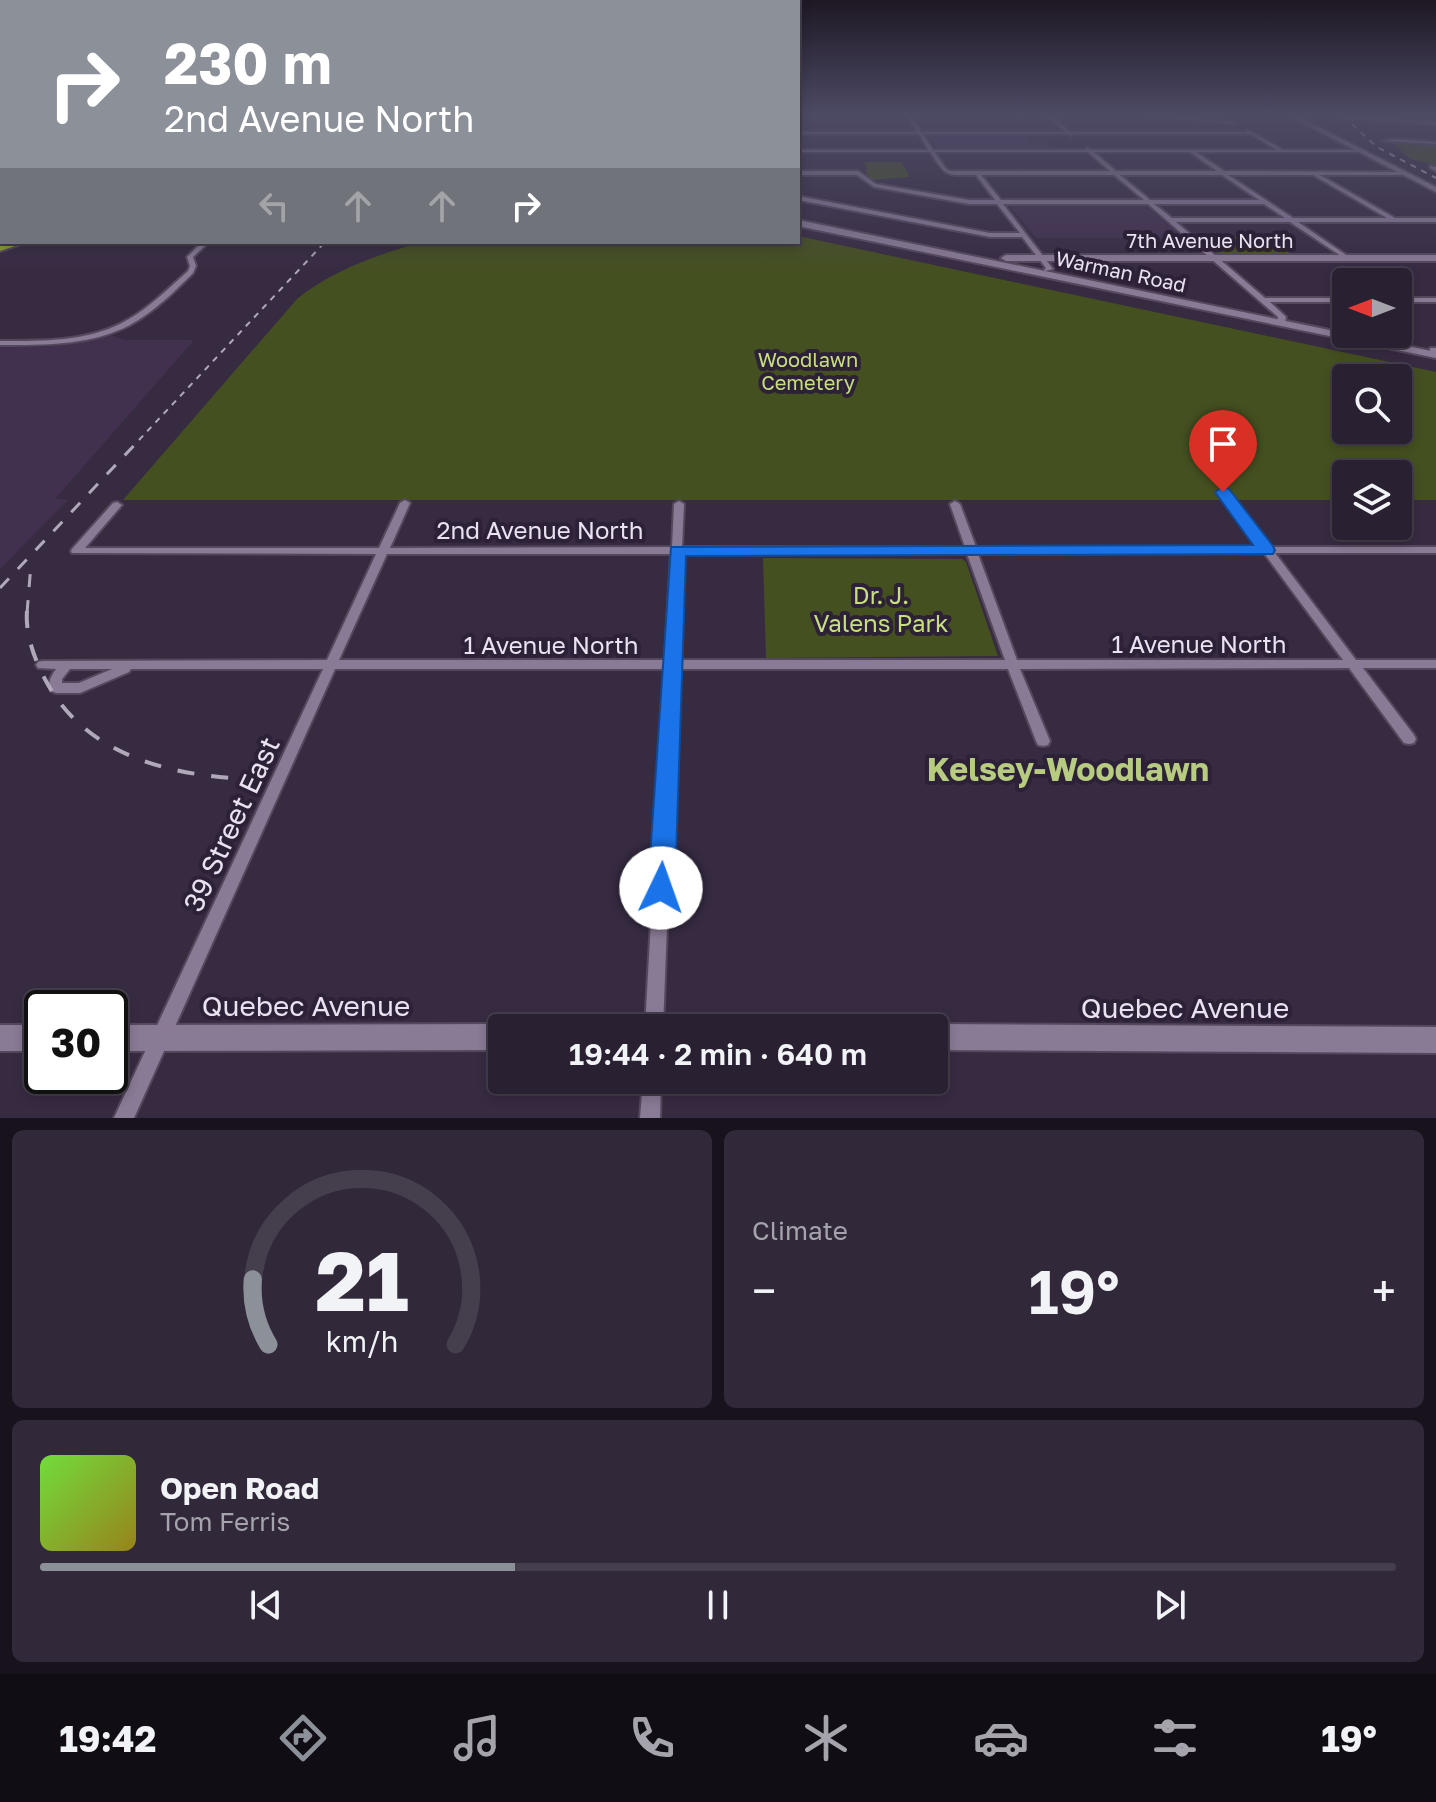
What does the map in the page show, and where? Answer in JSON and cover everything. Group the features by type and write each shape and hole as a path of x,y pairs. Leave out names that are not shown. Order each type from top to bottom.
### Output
{"street":[{"path":"943,168 946,172 977,173 1402,173"},
{"path":"1107,168 1263,300 1282,321"},
{"path":"1216,168 1347,258"},
{"path":"1393,168 1436,190"},
{"path":"800,173 858,173 874,185 969,202 1264,202"},
{"path":"977,173 1050,269 1047,270"},
{"path":"1313,173 1394,220"},
{"path":"800,198 990,235 1022,235"},
{"name":"Warman Road","path":"800,220 1435,352"},
{"path":"1170,220 1436,220"},
{"path":"0,343 71,339 123,326 191,272 190,257 204,244"},
{"name":"7th Avenue North","path":"988,260 1436,258"},
{"name":"Warman Road","path":"988,260 1332,330"},
{"path":"1263,300 1332,300"},
{"path":"1412,300 1436,300"},
{"name":"Warman Road","path":"1412,347 1435,352"},
{"path":"1223,492 1409,739"},
{"name":"39 Street East","path":"124,1118 405,503"},
{"path":"655,1014 679,504"},
{"path":"955,504 1043,741"},
{"name":"2nd Avenue North","path":"117,505 76,551 1436,550"},
{"name":"1 Avenue North","path":"42,665 1436,664"},
{"name":"1 Avenue North","path":"67,665 56,678 56,688 80,688 119,671 145,666"},
{"name":"Quebec Avenue","path":"128,1038 488,1037"},
{"name":"Quebec Avenue","path":"948,1037 1436,1040"},
{"path":"0,1038 24,1038"},
{"path":"650,1118 651,1094"}],"shaded area":[{"path":"1008,204 1145,205 1183,238 1036,238"},
{"path":"109,335 125,340 194,340 55,499 68,500 0,569 0,347 45,347"}],"green space":[{"path":"905,168 910,177 872,180 865,172 867,169"},
{"name":"Woodlawn Cemetery","path":"800,236 1398,364 1332,364 1332,444 1412,444 1412,367 1436,372 1436,500 1412,500 1412,460 1332,460 1332,500 123,500 297,299 340,272 416,244 800,244"},
{"path":"1199,237 1269,237 1292,255 1220,255"},
{"name":"Dr. J. Valens Park","path":"763,558 962,559 966,562 998,656 766,658"}],"railway":[{"path":"1417,168 1436,178"},
{"path":"139,440 323,244"},
{"path":"0,588 141,438"},
{"path":"27,613 31,564"},
{"path":"27,613 29,638 42,673 63,707 84,728 133,757 161,766 190,773 250,779"}],"district":[{"name":"Kelsey-Woodlawn","path":"1068,769"}],"route":[{"path":"661,888 677,550 1266,550 1223,492"}]}
